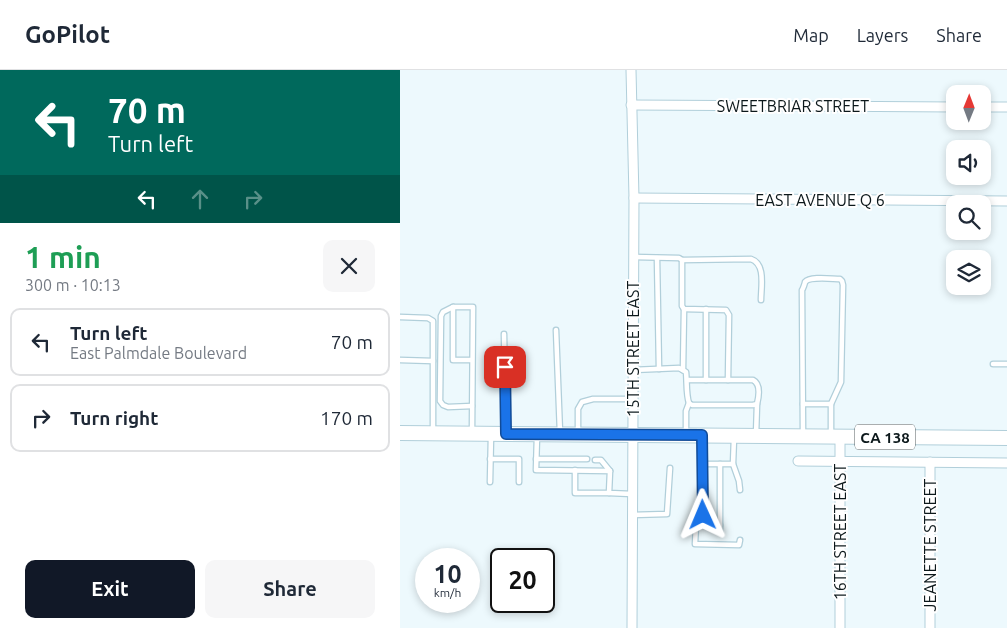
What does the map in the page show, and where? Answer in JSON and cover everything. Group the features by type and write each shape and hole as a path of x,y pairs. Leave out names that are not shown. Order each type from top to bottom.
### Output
{"highway":[{"name":"CA 138","path":"400,433 1007,438"}],"street":[{"name":"15TH STREET EAST","path":"630,70 634,198 632,628"},
{"name":"SWEETBRIAR STREET","path":"631,105 946,107"},
{"path":"991,107 1007,107"},
{"name":"EAST AVENUE Q 6","path":"634,198 1007,201"},
{"name":"16TH STREET EAST","path":"836,436 840,461 840,628"},
{"path":"798,460 1007,463"},
{"name":"JEANETTE STREET","path":"930,462 930,628"}],"lane":[{"path":"634,257 679,258 682,260 755,260 760,267 761,300"},
{"path":"657,258 659,369"},
{"path":"682,260 682,306 684,309 683,370"},
{"path":"803,436 802,290 805,282 812,278 840,279 842,282 841,382 831,404 836,436"},
{"path":"453,307 452,360 472,360"},
{"path":"472,406 448,407 440,401 441,316 442,312 453,307 473,307 472,434"},
{"path":"684,309 726,310 729,315 728,380"},
{"path":"706,309 706,380"},
{"path":"400,317 428,318 433,321 433,434"},
{"path":"556,330 560,434"},
{"path":"504,334 506,434"},
{"path":"400,360 433,361"},
{"path":"993,364 1007,364"},
{"path":"633,370 679,368 686,372 687,399 689,403 686,411 686,435"},
{"path":"687,380 753,380 757,382 756,435"},
{"path":"578,434 578,409 582,402 593,399 633,399"},
{"path":"689,403 692,405 757,404"},
{"path":"803,404 831,404"},
{"path":"490,482 491,434"},
{"path":"536,434 536,470 610,471"},
{"path":"702,435 703,525"},
{"path":"734,435 733,464 740,490"},
{"path":"490,459 519,460 519,482"},
{"path":"536,459 587,459"},
{"path":"595,460 601,460 610,471 609,493"},
{"path":"703,464 733,464"},
{"path":"720,464 720,532"},
{"path":"632,515 667,514 670,468"},
{"path":"575,470 575,492 632,494"},
{"path":"720,525 696,525 695,544 720,542 740,545 740,540"}],"route":[{"path":"505,367 506,434 702,435 703,515"}]}
